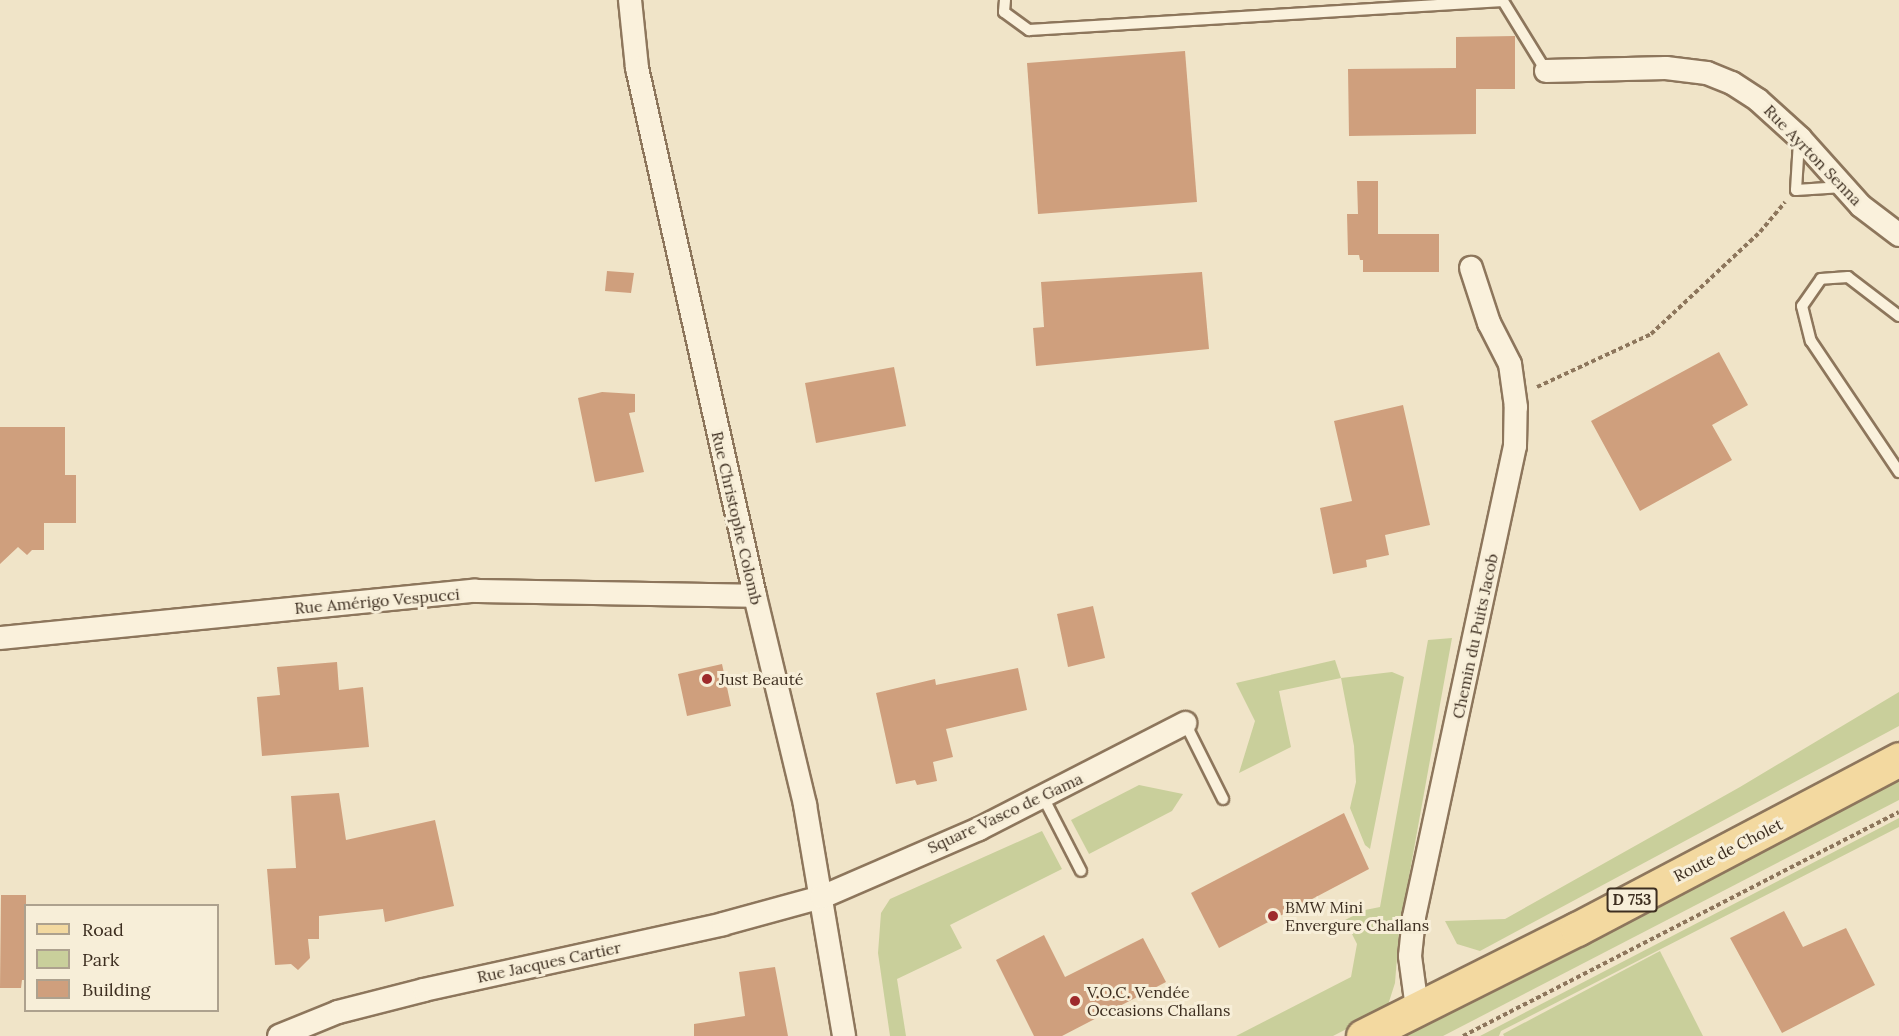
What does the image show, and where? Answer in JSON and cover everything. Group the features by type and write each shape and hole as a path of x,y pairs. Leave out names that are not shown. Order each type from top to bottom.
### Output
{"main road":[{"name":"Route de Cholet","path":"1363,1036 1577,929 1899,759"}],"street":[{"name":"Rue Christophe Colomb","path":"630,0 638,68 755,596 805,805 844,1036"},
{"name":"Rue Ayrton Senna","path":"1546,71 1666,68 1707,73 1732,83 1758,100 1800,138 1861,206 1899,235"},
{"name":"Chemin du Puits Jacob","path":"1416,1008 1410,956 1414,917 1515,446 1515,397 1510,364 1489,323 1471,268"},
{"name":"Rue Amérigo Vespucci","path":"0,638 475,591 755,596"},
{"name":"Square Vasco de Gama","path":"822,897 979,830 1185,723"},
{"name":"Rue Jacques Cartier","path":"279,1036 338,1012 424,990 723,924 822,897"}],"lane":[{"path":"1005,0 1004,12 1029,30 1503,2 1546,71"},
{"path":"1800,138 1796,190 1844,187"},
{"path":"1899,316 1848,277 1821,279 1802,306 1811,341 1899,472"},
{"path":"1185,723 1223,799"},
{"path":"1043,797 1081,871"}],"path":[{"path":"1515,397 1651,334 1760,232 1796,190"},
{"path":"1463,1036 1899,812"}],"green space":[{"path":"1452,638 1399,932 1395,983 1387,1008 1333,1036 1236,1036 1351,977 1357,944 1345,920 1365,910 1380,907 1428,640"},
{"path":"1335,660 1341,678 1279,691 1291,747 1239,773 1255,721 1236,683"},
{"path":"1392,672 1404,677 1370,849 1365,845 1350,808 1356,782 1354,746 1341,678"},
{"path":"1899,692 1899,726 1480,951 1457,944 1445,921 1505,919 1740,787"},
{"path":"1899,781 1899,800 1443,1036 1398,1036"},
{"path":"1139,785 1183,794 1172,811 1089,854 1071,820"},
{"path":"1899,818 1899,827 1501,1031 1499,1036 1480,1036"},
{"path":"1042,831 1062,869 950,925 962,948 897,979 906,1036 890,1036 878,953 881,913 890,899"},
{"path":"1660,951 1703,1036 1504,1036 1503,1034"}],"building":[{"path":"1515,36 1515,89 1476,89 1476,134 1349,136 1348,69 1456,68 1456,37"},
{"path":"1185,51 1197,202 1038,214 1027,63"},
{"path":"1357,181 1378,181 1378,234 1439,234 1439,272 1363,272 1363,260 1360,260 1359,255 1348,255 1347,214 1358,214"},
{"path":"607,271 634,273 631,293 605,291"},
{"path":"1202,272 1209,349 1036,366 1033,328 1044,327 1041,282"},
{"path":"1719,352 1748,405 1712,425 1732,460 1640,511 1591,421"},
{"path":"894,367 906,426 816,443 805,383"},
{"path":"602,392 635,394 635,412 629,413 644,472 595,482 578,398"},
{"path":"1403,405 1430,525 1385,535 1389,555 1366,560 1367,567 1333,574 1320,508 1352,501 1334,421"},
{"path":"0,427 65,427 65,475 76,475 76,523 44,523 44,550 32,550 27,555 18,547 0,564"},
{"path":"1093,606 1105,658 1068,667 1057,614"},
{"path":"337,662 339,690 363,687 369,747 262,756 257,697 280,695 277,667"},
{"path":"722,664 731,706 687,716 678,674"},
{"path":"1018,668 1027,710 946,729 953,757 933,762 937,781 917,785 915,780 896,784 876,693 935,679 936,685"},
{"path":"339,793 346,840 435,820 454,906 385,922 383,909 319,916 319,939 308,939 310,958 298,970 291,964 275,965 267,869 296,868 291,796"},
{"path":"1344,813 1369,869 1219,948 1191,893"},
{"path":"1,895 26,895 24,980 22,980 21,988 0,988"},
{"path":"1784,911 1803,947 1846,928 1875,985 1782,1033 1730,938"},
{"path":"1044,935 1065,977 1143,938 1166,982 1062,1036 1034,1036 996,960"},
{"path":"775,967 788,1036 694,1036 694,1024 745,1016 739,972"}],"place":[{"name":"Just Beauté","path":"707,679"},
{"name":"BMW Mini Envergure Challans","path":"1273,916"},
{"name":"V.O.C. Vendée Occasions Challans","path":"1075,1001"}]}
